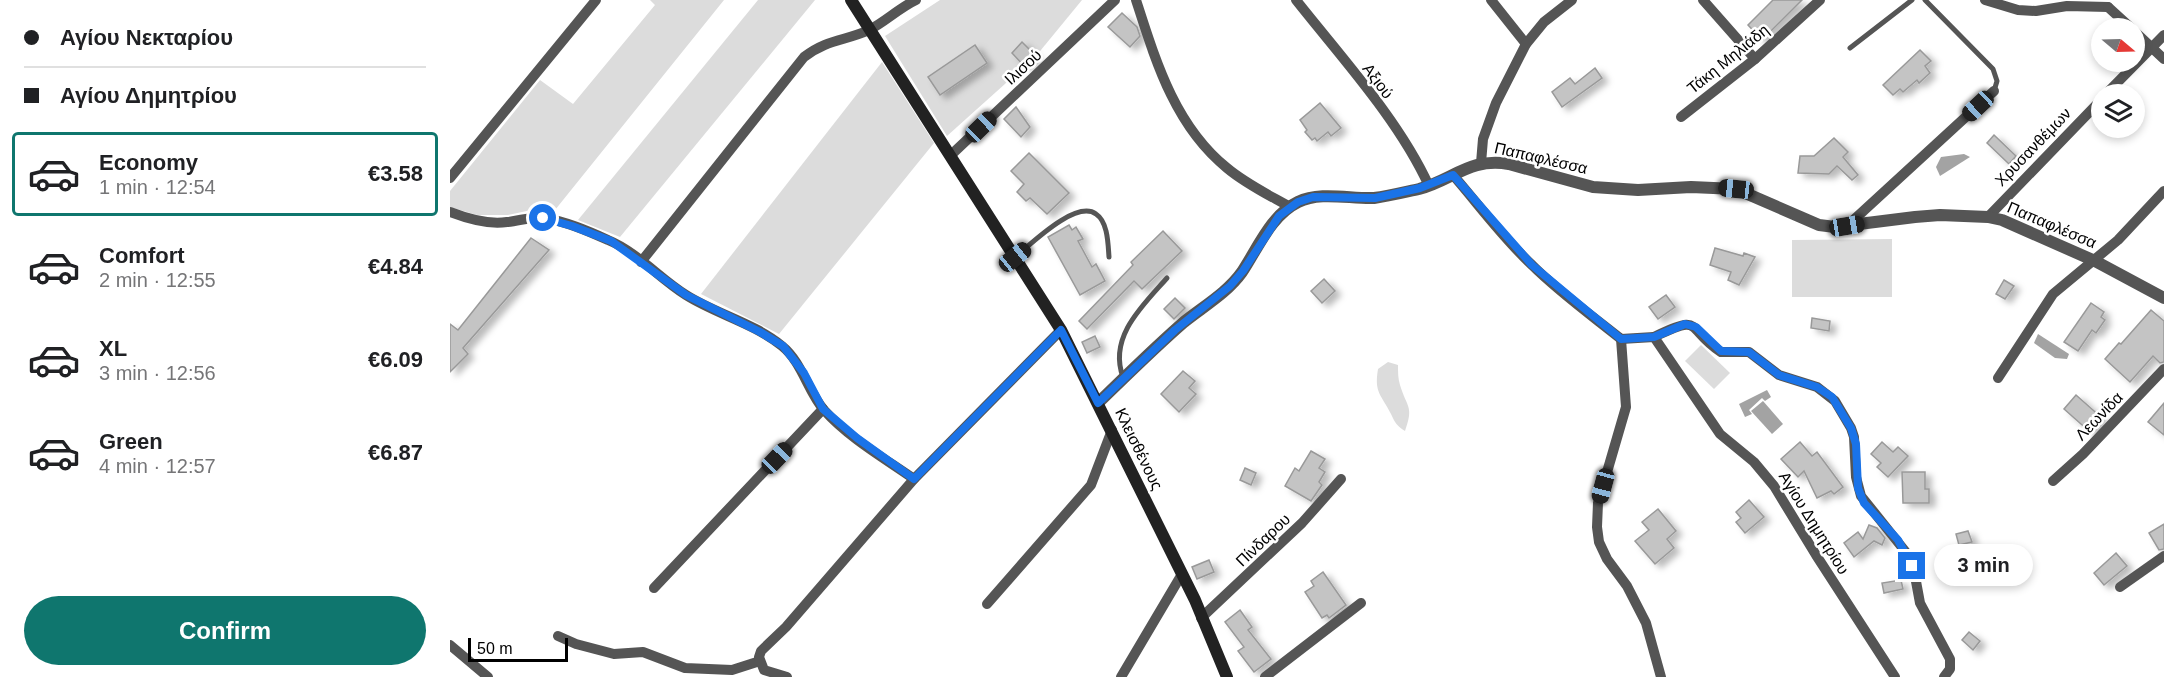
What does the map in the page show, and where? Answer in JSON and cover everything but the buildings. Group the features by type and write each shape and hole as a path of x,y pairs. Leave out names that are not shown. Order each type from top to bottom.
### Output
{"main road":[{"name":"Κλεισθένους","path":"851,0 1061,330 1182,574 1227,677"}],"street":[{"path":"450,178 596,0"},
{"name":"Ιλισού","path":"951,155 1115,0"},
{"path":"1136,0 1171,95 1195,135 1229,170 1290,207"},
{"name":"Αξιού","path":"1296,0 1378,105 1414,156 1429,186"},
{"path":"1491,0 1526,44"},
{"path":"1481,163 1483,139 1496,103 1526,44 1544,22 1572,0"},
{"path":"1703,0 1755,59"},
{"name":"Τάκη Μηλιάδη","path":"1681,117 1755,59 1820,0"},
{"path":"1985,0 2019,10 2036,11 2067,6 2110,4 2122,18"},
{"path":"641,262 804,57 836,39 868,30 913,1"},
{"path":"2116,84 2164,35"},
{"path":"2145,41 2164,59"},
{"path":"1847,226 1994,91"},
{"name":"Χρυσανθέμων","path":"1988,217 2091,110"},
{"name":"Παπαφλέσσα","path":"1098,403 1185,322 1230,286 1243,271 1279,216 1290,207 1313,197 1375,198 1429,186 1481,163 1502,163 1585,185 1614,189 1691,187 1736,189 1819,225 1835,227 1915,216 1988,217 2010,223 2095,261 2164,298"},
{"path":"1453,175 1532,265 1621,339 1654,337 1685,324 1692,325 1721,351 1749,352 1779,375 1817,387 1835,401 1854,437 1856,477 1860,496 1905,551 1915,576 1920,603 1950,659 1950,669 1944,677"},
{"path":"1998,378 2053,294 2075,274 2095,261 2164,191"},
{"path":"450,212 467,219 488,222 506,223 525,218 543,218 611,241 686,295 783,346 804,373 823,409 857,438 914,479"},
{"path":"787,677 764,670 760,661 761,651 786,627 914,479 1061,330"},
{"name":"Αγίου Δημητρίου","path":"1654,337 1720,434 1754,462 1774,486 1821,564 1895,677"},
{"path":"1621,339 1626,407 1598,503 1597,527 1599,542 1607,559 1628,586 1646,623 1661,677"},
{"name":"Λεωνίδα","path":"2053,481 2083,454 2164,369"},
{"path":"654,588 823,409"},
{"path":"987,604 1088,488 1112,430"},
{"name":"Πίνδαρου","path":"1201,618 1302,523 1341,479"},
{"path":"2120,587 2164,556"},
{"path":"1121,677 1182,574"},
{"path":"1265,677 1361,603"},
{"path":"558,636 576,644 614,654 643,652 685,668 732,670 760,661"},
{"path":"450,645 488,677"}],"lane":[{"path":"1850,48 1912,0"},
{"path":"1925,0 1993,69 1997,81 1994,91"},
{"path":"1015,257 1060,221 1075,212 1088,210 1097,214 1101,219 1107,235 1109,257"},
{"path":"1123,379 1119,358 1125,333 1132,318 1167,278"}],"shaded area":[{"path":"650,0 724,0 555,210 536,209 508,215 477,215 450,207 450,191 540,80 573,104 655,5"},
{"path":"758,0 815,0 620,237 578,220"},
{"path":"940,0 1082,0 1036,56 947,136 885,36"},
{"path":"882,62 934,143 779,334 701,294"},
{"path":"1964,154 1970,157 1940,176 1936,167 1941,157"},
{"path":"1892,239 1892,297 1792,297 1792,240"},
{"path":"2038,334 2069,354 2067,359 2055,358 2034,343"},
{"path":"1701,345 1730,373 1714,389 1685,361"},
{"path":"1388,362 1398,365 1399,383 1409,407 1405,431 1395,422 1378,389 1378,369"},
{"path":"1767,390 1771,397 1765,401 1762,398 1749,410 1752,414 1745,417 1739,404"},
{"path":"1763,401 1783,424 1772,434 1751,411"}],"route":[{"path":"543,218 611,241 686,295 783,346 804,373 823,409 857,438 914,479 1061,330 1098,403 1175,330 1230,286 1243,271 1279,216 1290,207 1313,197 1375,198 1396,194 1429,186 1453,175 1532,265 1621,339 1654,337 1685,324 1692,325 1721,351 1726,353 1749,352 1779,375 1825,391 1835,401 1851,428 1856,444 1856,477 1860,496 1898,540 1912,566"}]}
